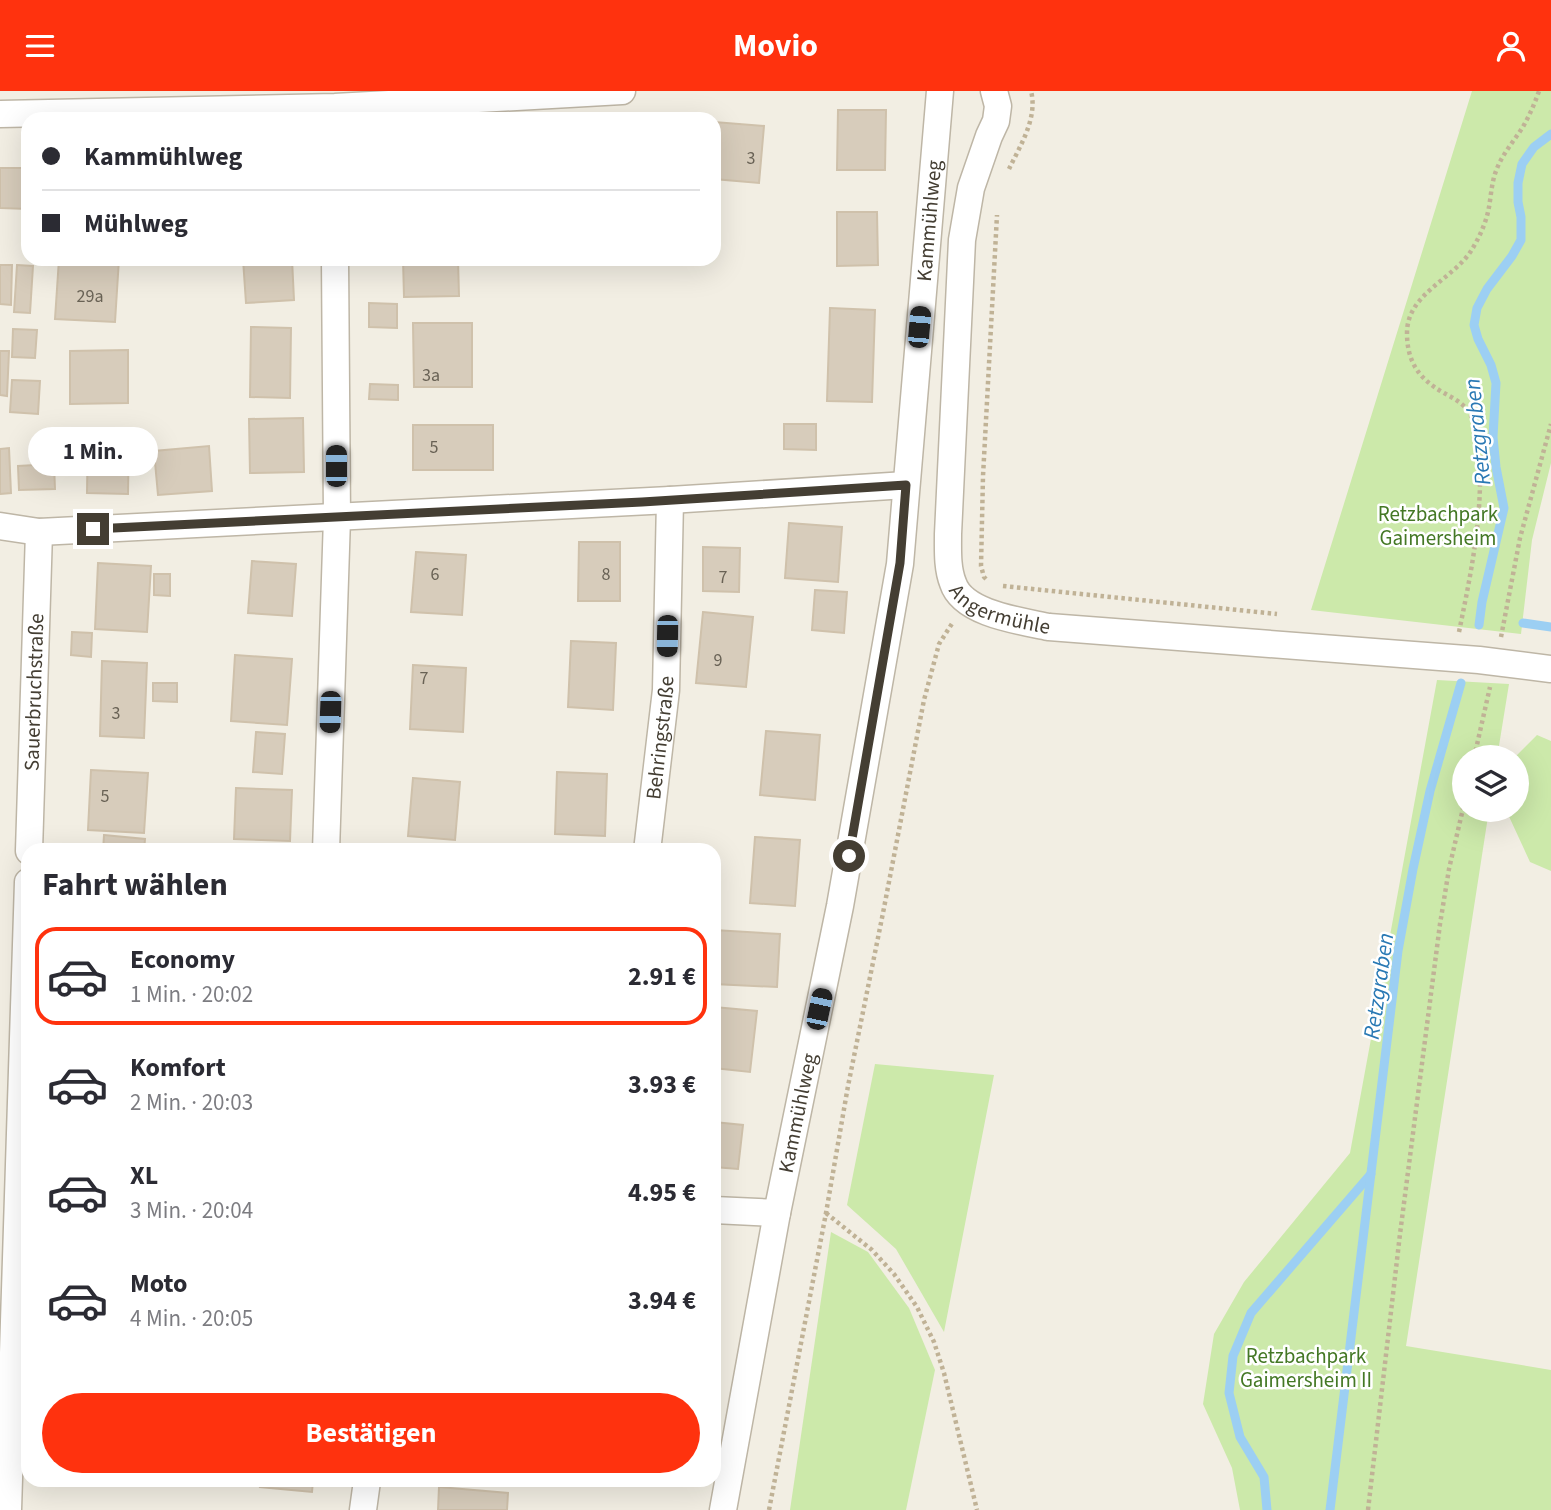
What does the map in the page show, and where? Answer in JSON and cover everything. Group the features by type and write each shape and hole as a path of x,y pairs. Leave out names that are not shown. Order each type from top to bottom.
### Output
{"street":[{"path":"348,112 622,91"},
{"name":"Kammühlweg","path":"723,1510 777,1213 840,906 900,563 940,91"},
{"name":"Angermühle","path":"994,91 998,106 996,121 971,188 962,240 948,534 949,567 959,595 966,602 1009,619 1049,627 1498,649 1551,669"},
{"path":"0,114 21,114"},
{"path":"326,843 337,518 335,266"},
{"path":"0,526 39,532 670,500 906,485"},
{"name":"Behringstraße","path":"649,843 666,690 670,500"},
{"name":"Sauerbruchstraße","path":"29,843 39,532"},
{"path":"8,1510 21,1101"},
{"path":"721,1210 777,1213"},
{"path":"363,1510 366,1487"}],"path":[{"path":"1005,180 1032,114 1031,91"},
{"path":"1469,633 1459,632 1479,517 1480,443 1476,426 1467,409 1418,373 1408,348 1407,332 1409,317 1418,303 1470,252 1488,214 1496,170 1524,125 1539,91"},
{"path":"998,208 983,476 981,566 984,577 995,584 1013,588 1278,614"},
{"path":"1477,745 1520,538 1551,424"},
{"path":"769,1510 924,700 939,644 966,602"},
{"path":"1490,635 1498,649"},
{"path":"1498,649 1513,638"},
{"path":"1368,1510 1440,924 1460,822"},
{"path":"826,1213 872,1249 917,1307 934,1342 944,1373 976,1510"}],"green space":[{"name":"Retzbachpark Gaimersheim","path":"1472,91 1551,91 1551,463 1532,540 1521,634 1311,610"},
{"name":"Retzbachpark Gaimersheim II","path":"1437,680 1509,684 1499,745 1452,745 1452,822 1487,822 1406,1346 1551,1370 1551,1510 1240,1510 1232,1468 1203,1404 1214,1334 1244,1282 1350,1153"},
{"path":"1537,735 1551,741 1551,871 1530,862 1512,822 1529,822 1527,745"},
{"path":"875,1064 994,1075 944,1332 896,1249 847,1205"},
{"path":"831,1232 868,1252 909,1308 935,1370 906,1510 790,1510"}],"building":[{"path":"838,110 886,110 885,170 837,170"},
{"path":"721,123 764,126 759,183 721,180"},
{"path":"0,168 21,168 21,209 0,208"},
{"path":"837,212 877,212 878,265 837,266"},
{"path":"0,265 12,265 11,305 0,304"},
{"path":"17,265 33,266 30,313 14,312"},
{"path":"59,266 119,266 115,322 55,319"},
{"path":"243,266 292,266 294,300 246,303"},
{"path":"403,266 458,266 459,296 404,297"},
{"path":"369,303 397,304 397,328 369,327"},
{"path":"830,308 875,310 872,402 827,401"},
{"path":"413,323 472,323 472,387 414,387"},
{"path":"251,327 291,328 290,398 250,397"},
{"path":"13,329 37,330 35,358 12,357"},
{"path":"128,350 128,403 70,404 70,351"},
{"path":"0,351 9,351 7,396 0,395"},
{"path":"12,380 40,381 38,414 10,412"},
{"path":"370,384 398,385 398,400 369,399"},
{"path":"303,418 304,472 250,473 249,419"},
{"path":"784,424 816,424 816,450 784,449"},
{"path":"413,425 493,425 493,470 413,470"},
{"path":"88,431 129,431 128,494 87,493"},
{"path":"209,446 212,491 158,495 154,451"},
{"path":"9,448 11,493 0,494 0,449"},
{"path":"54,464 55,489 19,490 18,466"},
{"path":"789,523 842,527 838,582 785,578"},
{"path":"579,542 620,542 620,601 578,601"},
{"path":"703,547 740,548 739,592 703,591"},
{"path":"416,552 466,555 462,615 411,612"},
{"path":"252,561 296,564 292,616 248,613"},
{"path":"98,563 151,566 147,632 95,629"},
{"path":"154,574 170,574 170,596 154,595"},
{"path":"815,590 847,592 844,633 812,630"},
{"path":"703,612 753,617 746,687 696,683"},
{"path":"72,632 92,633 91,657 71,655"},
{"path":"571,641 616,643 613,710 568,707"},
{"path":"235,655 292,659 287,725 231,721"},
{"path":"102,661 147,663 144,738 100,736"},
{"path":"413,665 466,668 463,732 410,729"},
{"path":"153,683 177,683 177,702 153,701"},
{"path":"766,731 820,735 815,800 760,795"},
{"path":"256,732 285,734 282,774 253,772"},
{"path":"91,770 148,773 144,833 88,830"},
{"path":"557,772 607,774 605,836 555,834"},
{"path":"413,778 460,782 455,840 408,836"},
{"path":"236,788 292,790 290,841 234,839"},
{"path":"104,835 145,839 145,843 104,843"},
{"path":"755,837 800,840 795,906 750,903"},
{"path":"721,930 780,934 777,987 721,984"},
{"path":"721,1008 757,1011 750,1072 721,1069"},
{"path":"721,1123 743,1125 738,1169 721,1168"},
{"path":"260,1487 312,1487 312,1492"},
{"path":"439,1487 508,1493 507,1510 438,1510"}],"waterway":[{"name":"Retzgraben","path":"1479,625 1504,508 1493,437 1496,383 1474,325 1477,308 1487,289 1521,240 1518,183 1522,164 1534,147 1551,134"},
{"path":"1523,623 1551,627"},
{"name":"Retzgraben","path":"1330,1510 1398,951 1430,791 1461,683"},
{"name":"Retzgraben","path":"1267,1510 1264,1477 1240,1437 1229,1393 1233,1356 1251,1313 1371,1174"}],"route":[{"path":"93,529 642,502 906,485 900,563 849,856"}]}
